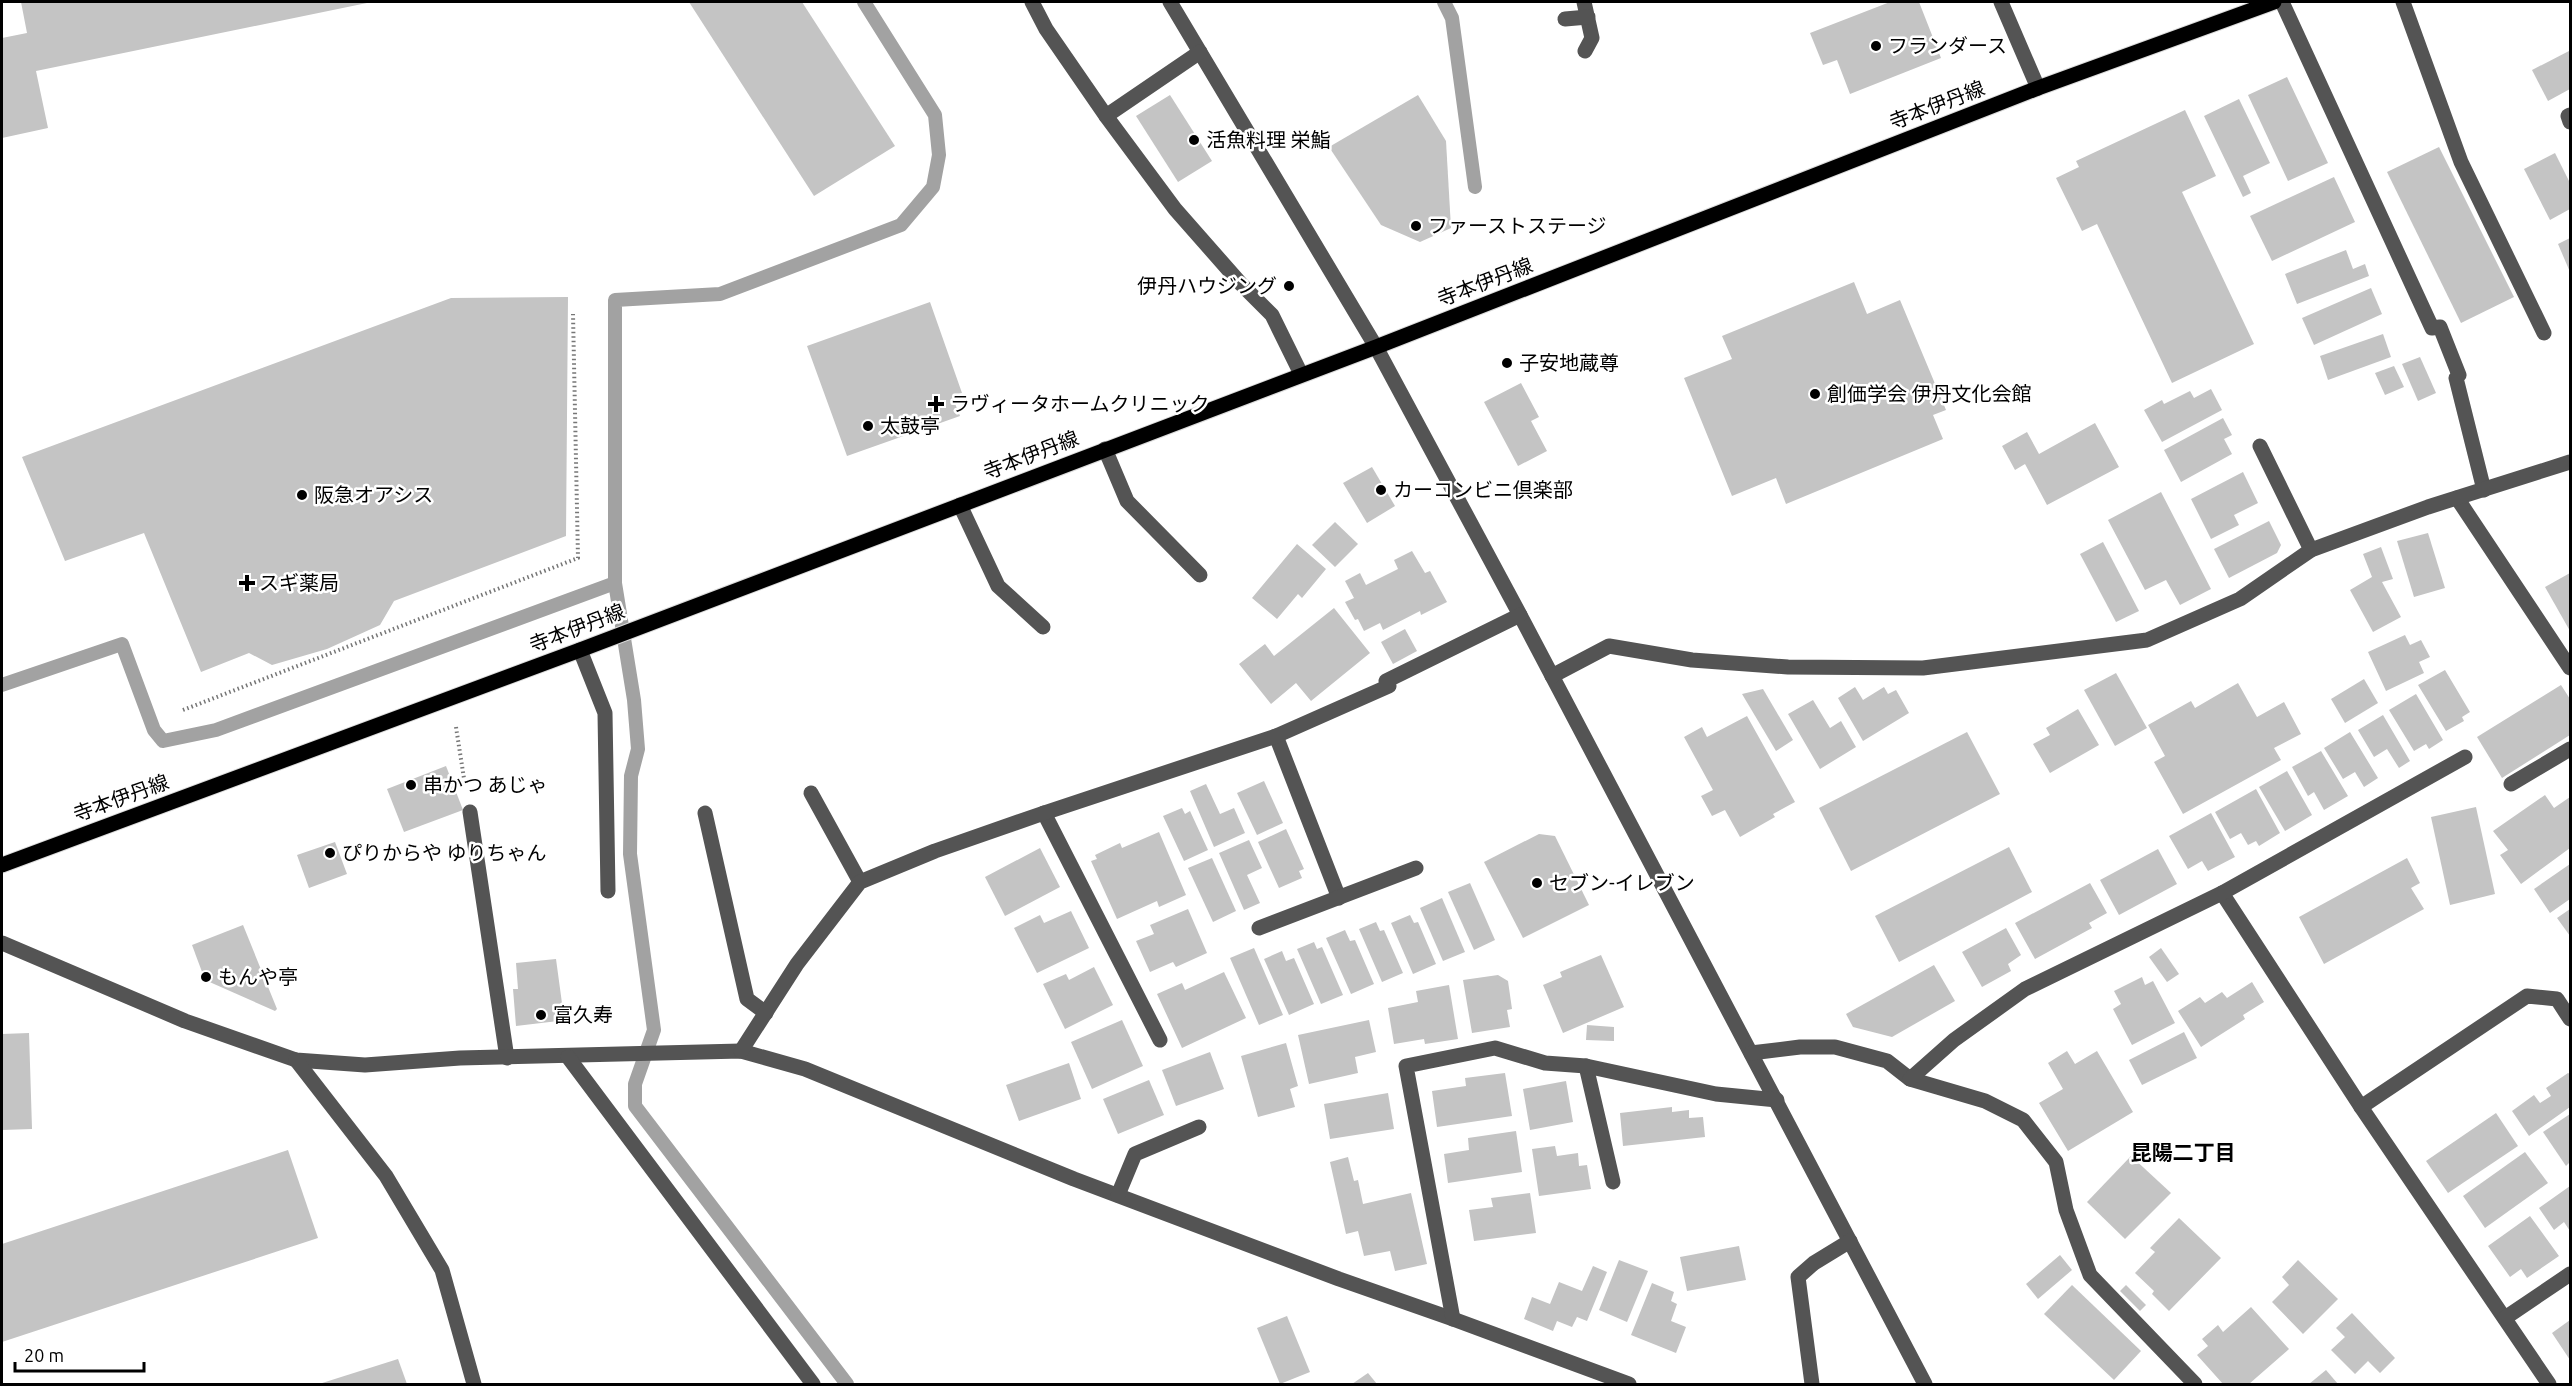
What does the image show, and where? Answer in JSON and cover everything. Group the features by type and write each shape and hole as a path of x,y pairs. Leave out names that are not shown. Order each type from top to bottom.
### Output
{"main road":[{"name":"寺本伊丹線","path":"2,865 580,650 1376,347 2038,88 2274,2"}],"street":[{"path":"1032,2 1046,30 1106,116 1176,209 1240,284 1272,315 1301,374"},
{"path":"1170,2 1376,347 1777,1100 1925,1384"},
{"path":"1584,2 1592,38 1585,51"},
{"path":"2001,2 2038,88"},
{"path":"2282,2 2432,328 2440,327 2459,375 2456,378 2484,490"},
{"path":"2403,2 2461,162 2544,333"},
{"path":"1565,19 1588,17"},
{"path":"1106,116 1200,52"},
{"path":"2571,115 2568,116 2571,122"},
{"path":"2260,446 2311,550"},
{"path":"1105,449 1127,501 1200,575"},
{"path":"1552,676 1609,646 1692,660 1788,667 1923,668 2147,640 2240,599 2311,550 2457,498 2571,462"},
{"path":"2457,498 2571,668"},
{"path":"960,505 998,586 1042,627"},
{"path":"741,1051 797,964 860,882 934,851 1276,736 1389,686 1386,681 1520,615"},
{"path":"580,650 605,713 608,891"},
{"path":"1276,736 1339,898"},
{"path":"2511,784 2571,749"},
{"path":"1910,1079 1954,1040 2025,989 2222,893 2465,757"},
{"path":"812,793 860,882"},
{"path":"470,812 507,1058"},
{"path":"705,813 747,999 766,1013"},
{"path":"1044,813 1160,1040"},
{"path":"1260,928 1416,868"},
{"path":"2222,893 2361,1107 2549,1384"},
{"path":"2,943 185,1022 296,1060 365,1065 460,1058 741,1051 805,1069 1118,1195 1339,1279 1629,1384"},
{"path":"2361,1107 2527,996 2557,999 2571,1019"},
{"path":"1751,1053 1800,1047 1835,1047 1887,1061 1910,1079 1985,1101 2023,1120 2056,1162 2066,1210 2090,1275 2195,1384"},
{"path":"1453,1319 1406,1066 1495,1048 1545,1063 1586,1066 1716,1095 1777,1100"},
{"path":"568,1057 813,1384"},
{"path":"296,1060 386,1176 442,1270 474,1384"},
{"path":"1586,1066 1613,1182"},
{"path":"1118,1195 1135,1154 1199,1127"},
{"path":"1812,1384 1798,1277 1814,1263 1850,1241"},
{"path":"2505,1318 2571,1274"}],"path":[{"path":"183,710 578,558 573,314"},
{"path":"452,697 470,812"}],"building":[{"path":"21,2 367,3 36,71 48,128 2,138 2,38 27,33"},
{"path":"689,2 802,2 895,146 814,196"},
{"name":"フランダース","path":"1890,2 1919,2 1941,58 1850,94 1837,60 1823,65 1810,33"},
{"path":"2569,51 2570,89 2548,101 2532,70"},
{"path":"2287,77 2328,163 2288,181 2248,95"},
{"path":"1170,95 1212,161 1178,182 1136,116"},
{"path":"1418,95 1446,141 1451,228 1420,242 1381,225 1329,147"},
{"path":"2239,99 2270,163 2243,176 2251,193 2243,197 2204,116"},
{"path":"2185,110 2216,176 2182,192 2254,344 2172,383 2097,224 2082,231 2056,178 2079,167 2076,161"},
{"path":"2439,147 2514,297 2461,323 2387,172"},
{"path":"2555,153 2570,183 2570,209 2550,220 2524,169"},
{"path":"2334,177 2355,222 2272,261 2250,216"},
{"path":"2570,238 2570,272 2558,244"},
{"path":"2346,250 2353,269 2365,264 2369,276 2297,304 2285,274"},
{"name":"創価学会 伊丹文化会館","path":"1854,282 1867,314 1900,300 1946,410 1933,415 1943,439 1786,504 1776,478 1732,496 1684,378 1732,359 1722,336"},
{"path":"2371,288 2382,314 2314,345 2302,318"},
{"name":"阪急オアシス","path":"568,297 566,536 394,601 380,625 327,649 272,665 249,653 201,672 144,533 65,561 22,457 451,298"},
{"path":"930,302 962,393 952,396 960,416 847,456 807,346"},
{"path":"2383,334 2391,357 2328,380 2320,356"},
{"path":"2420,357 2436,393 2418,401 2402,364"},
{"path":"2394,366 2404,387 2385,395 2375,373"},
{"path":"1521,383 1539,417 1531,421 1547,451 1518,466 1484,402"},
{"path":"2211,389 2222,410 2162,442 2144,410 2162,400 2164,404 2190,391 2194,398"},
{"path":"2223,418 2232,435 2224,439 2232,454 2181,482 2164,450"},
{"path":"2095,423 2119,467 2047,505 2025,464 2015,470 2002,446 2027,432 2039,454"},
{"path":"1372,467 1395,506 1367,523 1343,483"},
{"path":"2243,472 2258,503 2234,515 2239,525 2211,539 2191,499"},
{"path":"2161,492 2211,589 2180,605 2166,580 2145,590 2108,520"},
{"path":"2269,521 2281,545 2277,553 2229,578 2214,549"},
{"path":"1335,522 1358,544 1335,567 1312,545"},
{"path":"2428,533 2445,588 2414,597 2397,541"},
{"path":"2103,542 2139,611 2116,622 2080,554"},
{"path":"1297,544 1326,569 1302,598 1298,594 1277,619 1252,598"},
{"path":"2381,547 2393,579 2382,582 2401,617 2373,632 2350,590 2372,577 2363,554"},
{"path":"1412,551 1425,573 1430,571 1447,602 1421,615 1420,611 1383,630 1380,623 1364,631 1345,602 1354,598 1345,581 1360,573 1366,585 1398,569 1394,560"},
{"path":"2570,573 2570,631 2545,587"},
{"path":"1334,608 1370,653 1311,701 1296,683 1271,704 1239,664 1265,644 1274,656"},
{"path":"1405,629 1417,651 1393,664 1381,642"},
{"path":"2405,635 2410,645 2421,640 2430,657 2419,662 2424,673 2386,691 2368,652"},
{"path":"2445,670 2470,712 2462,717 2464,721 2446,731 2418,685"},
{"path":"2116,673 2147,728 2115,746 2084,690"},
{"path":"2364,679 2378,703 2345,723 2331,699"},
{"path":"2238,683 2257,717 2284,702 2301,734 2274,748 2281,760 2183,814 2154,762 2165,756 2148,725 2191,701 2195,708"},
{"path":"2561,685 2570,699 2570,735 2502,778 2477,737"},
{"path":"1855,687 1863,700 1884,687 1888,694 1896,690 1909,713 1863,741 1838,698"},
{"path":"1763,689 1793,740 1776,751 1742,694"},
{"path":"2416,694 2443,740 2429,749 2426,744 2414,751 2389,710"},
{"path":"1813,700 1830,728 1841,721 1856,747 1820,769 1788,714"},
{"path":"2078,709 2099,745 2050,773 2033,744 2050,735 2046,728"},
{"path":"2383,715 2410,761 2399,768 2387,749 2374,757 2358,730"},
{"path":"1747,716 1795,802 1773,814 1775,817 1740,837 1725,810 1712,816 1701,796 1713,790 1684,737 1702,727 1707,737"},
{"path":"1967,732 2000,794 1851,871 1819,808"},
{"path":"2350,732 2378,778 2364,787 2355,772 2343,779 2324,748"},
{"path":"2321,751 2348,796 2324,810 2314,792 2308,796 2292,767"},
{"path":"446,766 463,810 404,832 387,789"},
{"path":"2287,771 2312,815 2285,831 2259,787"},
{"path":"1264,781 1283,823 1257,835 1237,793"},
{"path":"1206,784 1220,814 1234,808 1245,833 1214,847 1190,791"},
{"path":"2256,789 2280,833 2259,846 2256,841 2248,845 2241,833 2230,839 2215,812"},
{"path":"2545,795 2554,808 2570,797 2570,848 2521,884 2500,855 2508,850 2493,831"},
{"path":"2476,807 2495,894 2450,905 2431,817"},
{"path":"1182,808 1185,814 1190,811 1208,850 1184,861 1163,816"},
{"path":"2211,813 2235,857 2208,871 2202,861 2188,869 2169,836"},
{"path":"1286,829 1304,869 1299,871 1302,878 1279,888 1258,842"},
{"path":"1159,832 1186,895 1159,907 1157,901 1117,919 1091,861 1097,859 1095,855 1120,843 1122,848"},
{"name":"セブン-イレブン","path":"1539,834 1555,836 1589,905 1523,938 1484,862"},
{"path":"1249,840 1262,868 1247,875 1260,903 1244,910 1219,853"},
{"path":"335,842 347,874 309,888 297,855"},
{"path":"2009,847 2032,892 1899,962 1875,916"},
{"path":"1040,848 1060,887 1005,916 985,877"},
{"path":"2158,849 2177,884 2119,915 2100,880"},
{"path":"1212,858 1236,911 1213,922 1188,868"},
{"path":"2407,858 2420,883 2411,888 2424,909 2324,964 2299,917"},
{"path":"2570,864 2570,899 2550,913 2534,889"},
{"path":"1470,883 1495,940 1474,950 1448,892"},
{"path":"2090,883 2107,913 2089,923 2092,928 2035,959 2015,923"},
{"path":"1442,898 1465,952 1443,961 1420,908"},
{"path":"1188,909 1207,953 1176,967 1173,962 1150,972 1136,941 1154,934 1150,925"},
{"path":"2570,909 2570,936 2557,918"},
{"path":"1071,911 1089,948 1037,973 1014,928 1040,915 1044,923"},
{"path":"1410,915 1414,923 1418,922 1436,964 1413,974 1391,923"},
{"path":"1376,922 1380,931 1384,930 1403,973 1382,982 1359,929"},
{"path":"243,925 277,1009 275,1011 205,980 192,945"},
{"path":"2006,928 2021,955 2008,964 2011,971 1982,987 1962,952"},
{"path":"1345,930 1350,941 1355,940 1374,984 1351,994 1326,938"},
{"path":"1314,942 1317,949 1322,947 1343,995 1321,1004 1297,949"},
{"path":"1254,948 1283,1015 1259,1025 1230,958"},
{"path":"2161,948 2179,974 2167,982 2149,957"},
{"path":"1282,951 1286,961 1294,958 1314,1004 1289,1015 1264,959"},
{"path":"1601,955 1624,1007 1563,1033 1543,985 1562,977 1560,972"},
{"path":"556,959 564,1018 558,1018 558,1021 516,1026 513,989 518,989 516,963"},
{"path":"1934,965 1955,1001 1892,1037 1853,1027 1846,1014"},
{"path":"1094,967 1113,1005 1065,1029 1043,984 1066,974 1069,980"},
{"path":"1224,972 1246,1018 1182,1048 1157,994 1182,983 1185,990"},
{"path":"1498,975 1508,981 1512,1009 1507,1010 1510,1027 1472,1033 1463,980"},
{"path":"2142,977 2145,985 2153,981 2175,1023 2132,1045 2113,1009 2121,1004 2114,991"},
{"path":"2252,982 2264,1002 2243,1015 2245,1019 2201,1047 2178,1011 2200,997 2205,1003 2222,992 2227,998"},
{"path":"1449,985 1458,1039 1425,1044 1424,1039 1394,1044 1388,1008 1418,1002 1416,991"},
{"path":"1122,1020 1143,1066 1092,1089 1071,1042"},
{"path":"1369,1020 1376,1052 1355,1057 1358,1073 1309,1084 1298,1035"},
{"path":"1587,1025 1614,1027 1614,1041 1586,1040"},
{"path":"2184,1032 2197,1058 2142,1085 2129,1060"},
{"path":"29,1033 32,1129 2,1130 2,1034"},
{"path":"1286,1043 1298,1086 1290,1089 1295,1107 1258,1117 1241,1056"},
{"path":"2067,1051 2075,1064 2097,1051 2133,1112 2068,1151 2039,1103 2063,1089 2048,1063"},
{"path":"1210,1052 1224,1089 1176,1106 1162,1070"},
{"path":"1069,1063 1081,1099 1019,1121 1006,1085"},
{"path":"1505,1073 1512,1116 1437,1127 1432,1091 1466,1086 1465,1078"},
{"path":"2568,1073 2570,1074 2570,1107 2529,1136 2512,1111 2534,1095 2540,1103 2551,1096 2546,1088"},
{"path":"1149,1080 1164,1115 1118,1134 1103,1099"},
{"path":"1566,1081 1573,1122 1530,1130 1523,1089"},
{"path":"1388,1093 1394,1129 1330,1139 1324,1104"},
{"path":"1672,1107 1672,1112 1689,1110 1689,1118 1703,1117 1705,1137 1623,1146 1620,1113"},
{"path":"2496,1113 2518,1146 2448,1193 2426,1161"},
{"path":"2570,1114 2570,1162 2566,1166 2543,1132"},
{"path":"1516,1131 1522,1172 1448,1183 1444,1154 1469,1150 1468,1138"},
{"path":"1555,1146 1557,1156 1578,1153 1579,1166 1587,1165 1591,1189 1539,1196 1532,1149"},
{"path":"288,1150 318,1238 2,1342 2,1244"},
{"path":"2525,1152 2548,1183 2485,1228 2463,1196"},
{"path":"2131,1156 2171,1193 2125,1239 2087,1202"},
{"path":"1348,1157 1354,1181 1358,1180 1363,1204 1411,1193 1427,1264 1395,1271 1390,1251 1364,1256 1358,1231 1346,1234 1330,1162"},
{"path":"2570,1186 2570,1231 2564,1222 2554,1230 2539,1208"},
{"path":"1530,1193 1536,1233 1474,1241 1469,1210 1493,1207 1491,1198"},
{"path":"2530,1216 2559,1256 2527,1278 2521,1269 2510,1277 2488,1246"},
{"path":"2179,1218 2221,1258 2169,1311 2152,1294 2154,1291 2135,1273 2155,1252 2150,1248"},
{"path":"1739,1246 1746,1280 1687,1291 1680,1257"},
{"path":"2060,1255 2072,1270 2038,1299 2026,1284"},
{"path":"1619,1260 1648,1271 1627,1322 1599,1310"},
{"path":"2298,1260 2338,1299 2303,1334 2272,1302 2289,1285 2282,1277"},
{"path":"1593,1266 1607,1272 1587,1321 1577,1317 1572,1327 1557,1321 1553,1331 1524,1319 1532,1297 1550,1304 1559,1282 1582,1291"},
{"path":"1652,1283 1674,1292 1671,1301 1677,1304 1671,1321 1686,1327 1676,1353 1631,1335"},
{"path":"2072,1285 2141,1351 2114,1380 2044,1314"},
{"path":"2126,1285 2146,1305 2140,1311 2120,1291"},
{"path":"2251,1307 2289,1349 2249,1384 2223,1384 2197,1355 2208,1346 2202,1339 2218,1325 2223,1332"},
{"path":"2352,1313 2395,1358 2380,1373 2368,1361 2355,1374 2331,1350 2345,1337 2336,1328"},
{"path":"1287,1316 1310,1372 1280,1384 1257,1328"},
{"path":"2570,1320 2570,1360 2552,1333"},
{"path":"398,1359 407,1384 319,1384"},
{"path":"2326,1370 2338,1384 2309,1384"},
{"path":"1368,1373 1377,1384 1352,1384"}],"waterway":[{"path":"847,1384 635,1106 635,1084 654,1030 630,854 631,776 638,749 634,700 615,583 615,300 720,294 901,225 933,187 939,155 935,115 864,2"},
{"path":"1444,2 1452,18 1475,187"},
{"path":"2,685 122,644 154,730 163,741 216,730 615,583"}],"place":[{"name":"フランダース","path":"1876,46"},
{"name":"活魚料理 栄鮨","path":"1194,140"},
{"name":"ファーストステージ","path":"1416,226"},
{"name":"伊丹ハウジング","path":"1289,286"},
{"name":"子安地蔵尊","path":"1507,363"},
{"name":"創価学会 伊丹文化会館","path":"1815,394"},
{"name":"ラヴィータホームクリニック","path":"936,404"},
{"name":"太鼓亭","path":"868,426"},
{"name":"カーコンビニ倶楽部","path":"1381,490"},
{"name":"阪急オアシス","path":"302,495"},
{"name":"スギ薬局","path":"247,583"},
{"name":"串かつ あじゃ","path":"411,785"},
{"name":"ぴりからや ゆりちゃん","path":"330,853"},
{"name":"セブン-イレブン","path":"1537,883"},
{"name":"もんや亭","path":"206,977"},
{"name":"富久寿","path":"541,1015"}],"district":[{"name":"昆陽二丁目","path":"2183,1153"}]}
